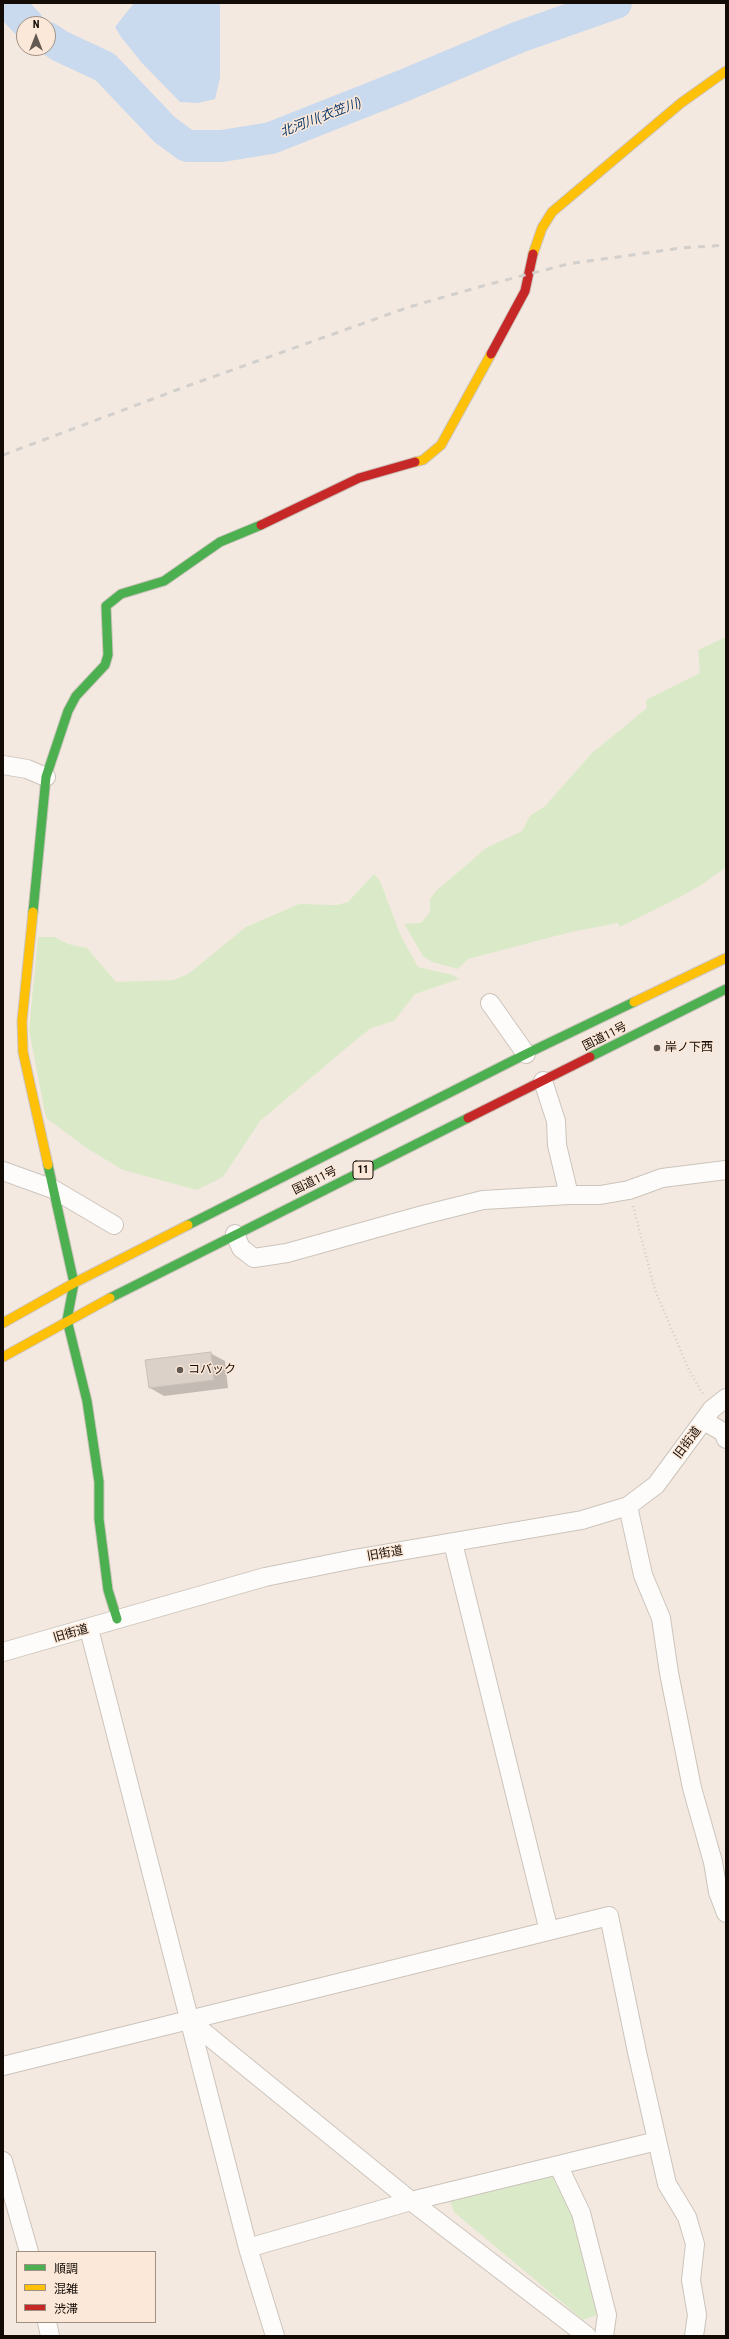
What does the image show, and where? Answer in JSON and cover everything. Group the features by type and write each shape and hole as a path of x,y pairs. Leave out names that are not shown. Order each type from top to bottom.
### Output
{"main road":[{"path":"117,1619 108,1590 99,1519 99,1482 87,1401 67,1320 74,1283 23,1052 22,1022 46,777 70,706 76,696 104,665 108,655 104,620 106,606 121,594 164,581 220,542 267,522 359,478 423,460 441,445 526,291 534,251 542,228 552,212 681,102 726,71"},
{"name":"国道11号","path":"3,1324 74,1283 526,1054 726,958"},
{"name":"国道11号","path":"3,1357 67,1320 235,1234 726,990"}],"street":[{"path":"3,765 27,769 46,777"},
{"path":"490,1003 526,1054"},
{"path":"543,1081 556,1121 557,1145 569,1195"},
{"path":"235,1234 242,1248 254,1258 287,1254 423,1215 483,1200 569,1195 600,1195 628,1190 662,1178 726,1170"},
{"path":"3,1171 53,1189 114,1225"},
{"path":"714,1409 726,1439"},
{"name":"旧街道","path":"3,1652 88,1629 117,1619 265,1577 582,1520 628,1506 656,1486 714,1409"},
{"path":"628,1506 643,1575 661,1618 669,1673 692,1788 713,1862 718,1892 726,1913"},
{"path":"453,1543 549,1931"},
{"path":"88,1629 248,2248 275,2336"},
{"path":"3,2066 190,2021 609,1916 636,2052 667,2184 687,2217 695,2244 691,2280 697,2316 694,2336"},
{"path":"190,2021 411,2202 587,2336"},
{"path":"248,2248 411,2202 559,2167 658,2141"},
{"path":"3,2162 29,2251"},
{"path":"559,2167 581,2213 607,2315 604,2336"},
{"path":"47,2323 50,2336"}],"path":[{"path":"628,1190 655,1290 688,1368 714,1409"}],"green space":[{"path":"726,637 726,867 703,884 620,927 618,923 571,932 468,959 458,969 432,962 423,956 404,924 421,923 430,912 430,899 436,891 486,848 522,831 530,816 545,806 592,753 647,708 646,700 700,673 698,650"},
{"path":"374,874 380,881 401,936 418,967 453,975 459,979 415,994 394,1021 371,1028 350,1045 260,1121 223,1177 197,1190 123,1170 88,1149 46,1118 29,1030 38,937 55,937 68,944 87,948 116,982 173,980 188,974 246,927 299,904 337,905 348,902"},
{"path":"553,2176 573,2211 600,2314 583,2320 454,2212 450,2201"}],"water":[{"path":"134,3 220,3 220,78 215,99 198,103 180,102 142,63 121,37 115,27"}],"building":[{"name":"コバック","path":"211,1352 214,1380 149,1388 145,1360"}],"waterway":[{"name":"北河川(衣笠川)","path":"8,3 20,16"},
{"name":"北河川(衣笠川)","path":"56,43 105,67 165,130 187,146 222,146 271,138 405,85 519,37 616,3"}],"railway":[{"path":"3,455 190,385 409,307 568,264 681,248 726,245"}],"traffic: fast":[{"path":"33,912 46,777 68,711 76,696 105,665 108,655 106,606 121,594 164,581 220,542 261,525"},
{"path":"590,1057 726,989"},
{"path":"188,1225 526,1054 634,1002"},
{"path":"110,1298 468,1118"},
{"path":"48,1165 74,1283 67,1320 87,1401 99,1482 99,1519 108,1590 117,1619"}],"traffic: slow":[{"path":"533,254 542,228 552,212 681,103 726,71"},
{"path":"415,462 423,460 441,445 491,354"},
{"path":"33,912 22,1021 23,1052 48,1165"},
{"path":"634,1002 726,958"},
{"path":"3,1323 74,1283 188,1225"},
{"path":"3,1357 110,1298"}],"traffic: jam":[{"path":"491,354 525,291 533,254"},
{"path":"261,525 359,478 415,462"},
{"path":"468,1118 590,1057"}],"place":[{"name":"岸ノ下西","path":"657,1048"},
{"name":"コバック","path":"180,1370"}]}
